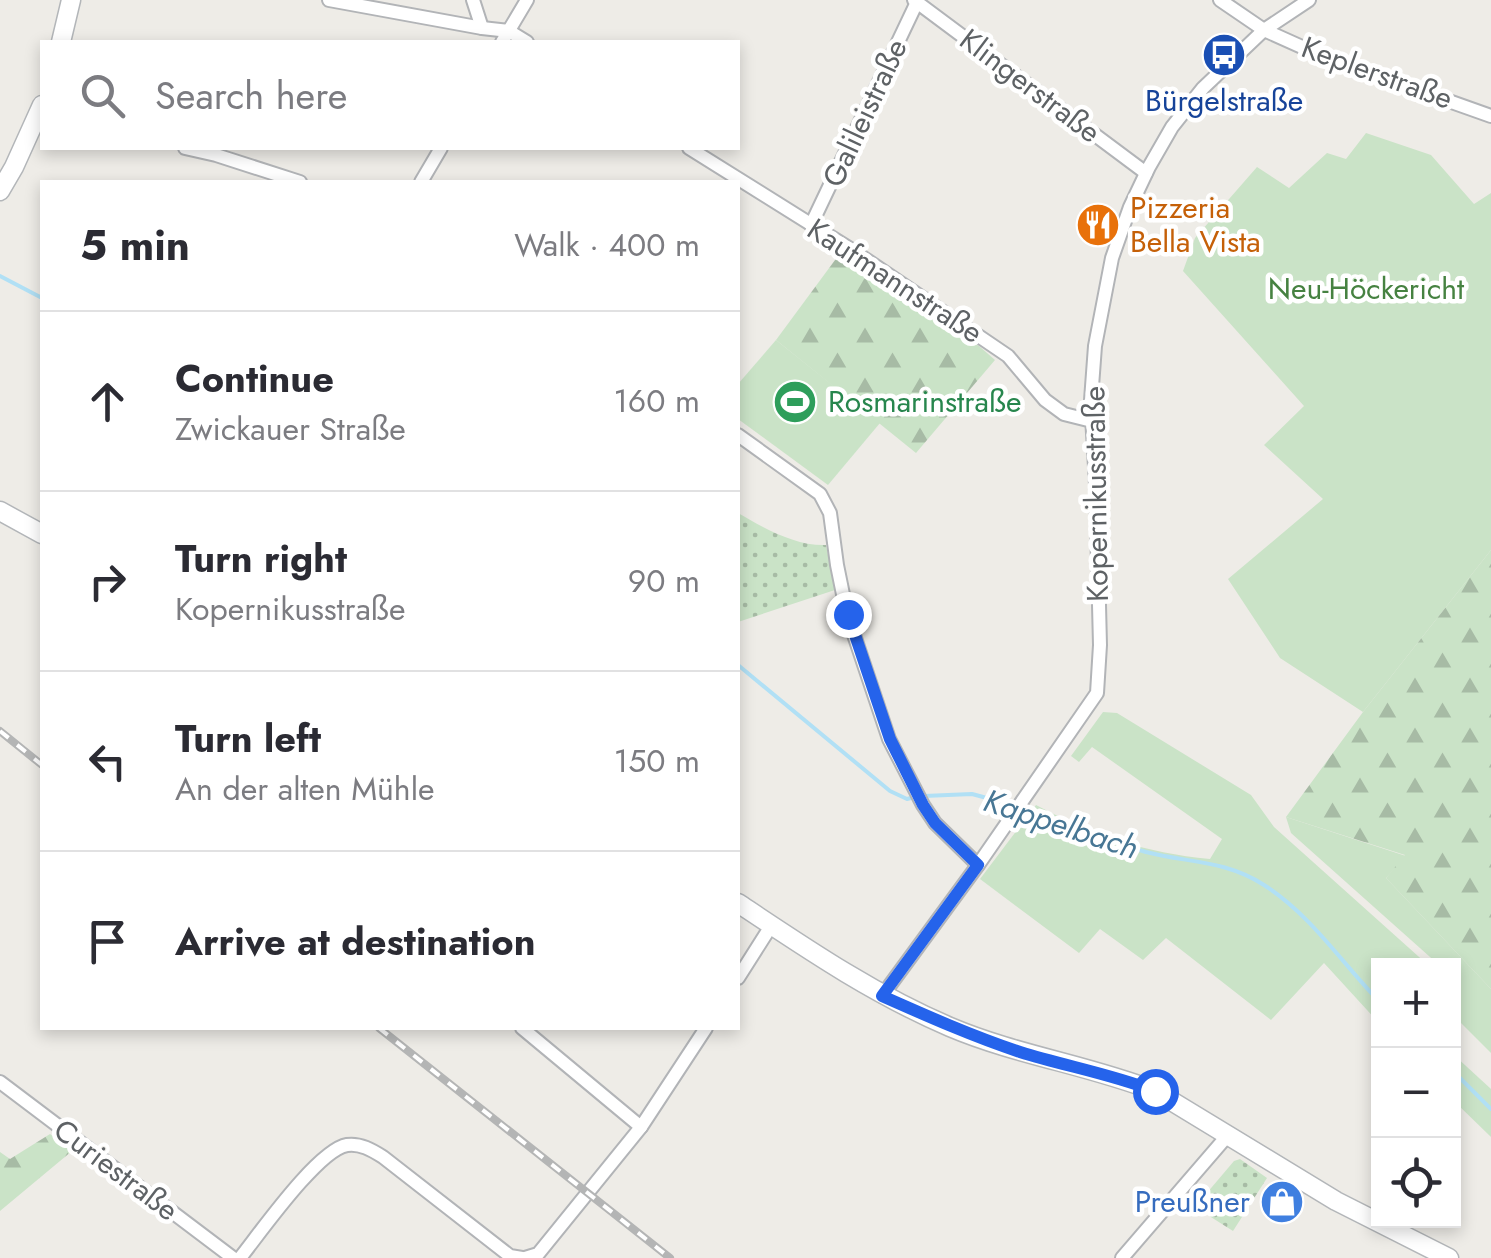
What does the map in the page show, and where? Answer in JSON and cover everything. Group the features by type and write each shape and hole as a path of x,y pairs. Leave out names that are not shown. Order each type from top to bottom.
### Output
{"main road":[{"path":"61,40 71,0"},
{"path":"0,190 40,109"},
{"path":"0,511 40,533"},
{"path":"740,904 882,996 952,1028 1155,1091 1336,1201 1449,1258"}],"street":[{"path":"330,0 482,28 505,37 527,0"},
{"path":"473,0 482,28"},
{"path":"1220,0 1264,30"},
{"name":"Kopernikusstraße","path":"882,996 1097,694 1100,645 1092,421 1095,346 1118,238 1146,173 1190,103 1264,30 1309,0"},
{"name":"Klingerstraße","path":"916,1 1146,173"},
{"name":"Galileistraße","path":"811,225 916,1"},
{"name":"Keplerstraße","path":"1264,30 1322,56 1491,116"},
{"path":"194,150 294,180"},
{"path":"421,180 440,150"},
{"name":"Kaufmannstraße","path":"693,150 922,296 1008,356 1045,400 1064,414 1092,421"},
{"path":"740,436 820,494 830,514 832,540 858,650 890,739 935,823 978,865"},
{"path":"740,975 772,926"},
{"path":"524,1030 640,1128"},
{"path":"236,1258 322,1159 344,1145 356,1145 383,1157 510,1256 538,1254 640,1128 705,1030"},
{"name":"Curiestraße","path":"0,1082 236,1258"},
{"path":"1122,1258 1228,1136"}],"green space":[{"name":"Neu-Höckericht","path":"1366,133 1431,155 1474,204 1491,193 1491,550 1363,712 1280,658 1228,579 1323,499 1264,445 1304,406 1183,271 1195,238 1257,167 1289,188 1327,153 1346,159"},
{"path":"838,256 995,360 916,453 776,340"},
{"name":"Rosmarinstraße","path":"776,340 880,423 828,485 740,420 740,382"},
{"path":"740,514 791,539 826,545 835,590 740,621"},
{"path":"1491,550 1491,989 1386,878 1405,855 1286,817"},
{"path":"1103,712 1117,713 1251,795 1274,827 1420,958 1371,958 1371,1014 1324,963 1271,1020 1166,938 1143,960 1100,929 1079,953 980,879 1036,805 1120,841 1163,852 1210,859 1222,839 1092,747 1079,762 1071,756"},
{"path":"1286,817 1406,856 1386,878 1491,989 1491,1053 1461,1023 1461,958 1431,958 1291,833"},
{"path":"1461,1061 1491,1089 1491,1137 1461,1108"},
{"path":"50,1134 72,1151 0,1211 0,1152 10,1159"},
{"path":"1240,1159 1267,1178 1233,1231 1195,1207 1234,1161"}],"waterway":[{"name":"Kappelbach","path":"0,276 40,297"},
{"name":"Kappelbach","path":"740,667 890,791 907,799 915,797"},
{"name":"Kappelbach","path":"924,796 972,794 1013,805"},
{"name":"Kappelbach","path":"1022,809 1146,852 1221,866 1249,877 1296,910 1371,992"},
{"name":"Kappelbach","path":"1461,1079 1491,1109"}],"railway":[{"path":"0,731 40,763"},
{"path":"382,1030 670,1258"}],"place":[{"name":"Bürgelstraße","path":"1224,55"},
{"name":"Pizzeria Bella Vista","path":"1098,225"},
{"name":"Rosmarinstraße","path":"795,402"},
{"name":"Preußner","path":"1282,1202"}],"route":[{"path":"848,614 890,739 923,805 935,823 978,865 882,996 952,1028 1155,1091"}]}
